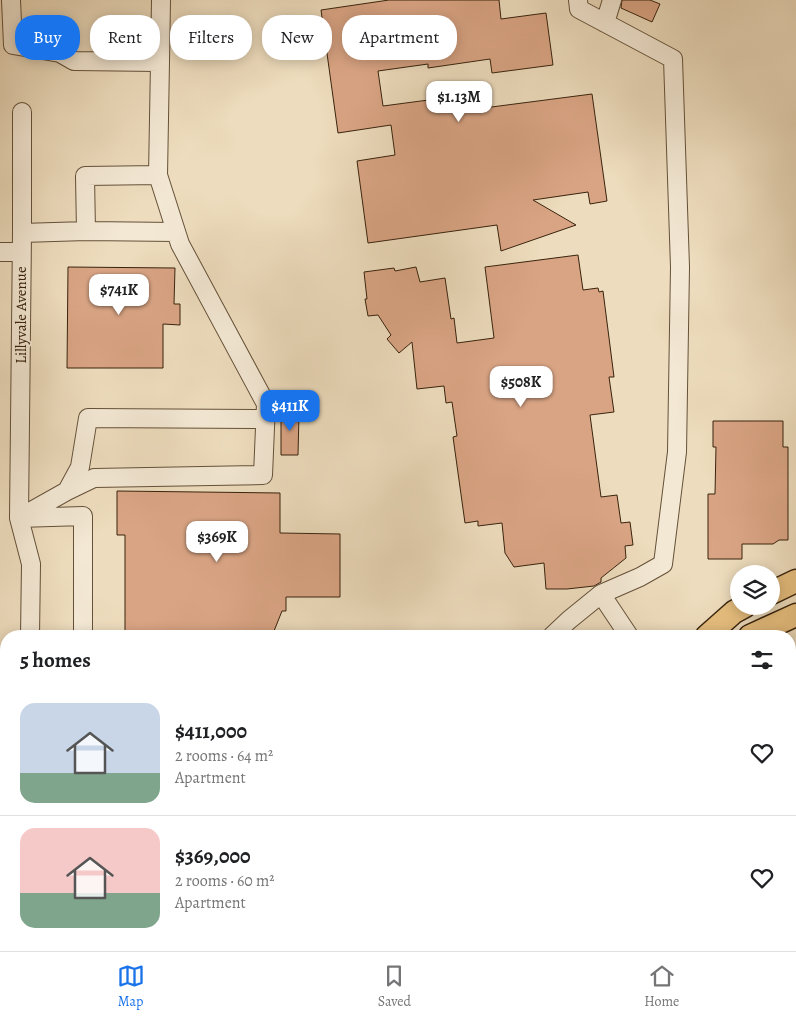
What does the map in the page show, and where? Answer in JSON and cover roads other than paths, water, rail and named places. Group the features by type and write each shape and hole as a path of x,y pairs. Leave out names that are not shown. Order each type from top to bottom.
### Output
{"main road":[{"path":"780,589 796,581"},
{"path":"714,630 733,615"},
{"path":"740,615 742,630"},
{"path":"763,630 796,615"}],"street":[{"path":"11,0 13,45 60,53 74,61 160,62"},
{"path":"19,518 67,490 94,478 263,475 266,404 180,244 158,175 161,0"},
{"path":"558,630 601,594 640,577 663,564 677,452 680,267 673,59 579,9 578,0"},
{"path":"605,23 612,0"},
{"name":"Lillyvale Avenue","path":"22,112 19,518 31,564 30,630"},
{"path":"86,231 85,176 158,175"},
{"path":"22,233 86,231 176,232"},
{"path":"0,252 21,252"},
{"path":"67,490 80,467 88,418 265,419"},
{"path":"19,518 83,516 84,630"},
{"path":"601,594 625,630"}]}
